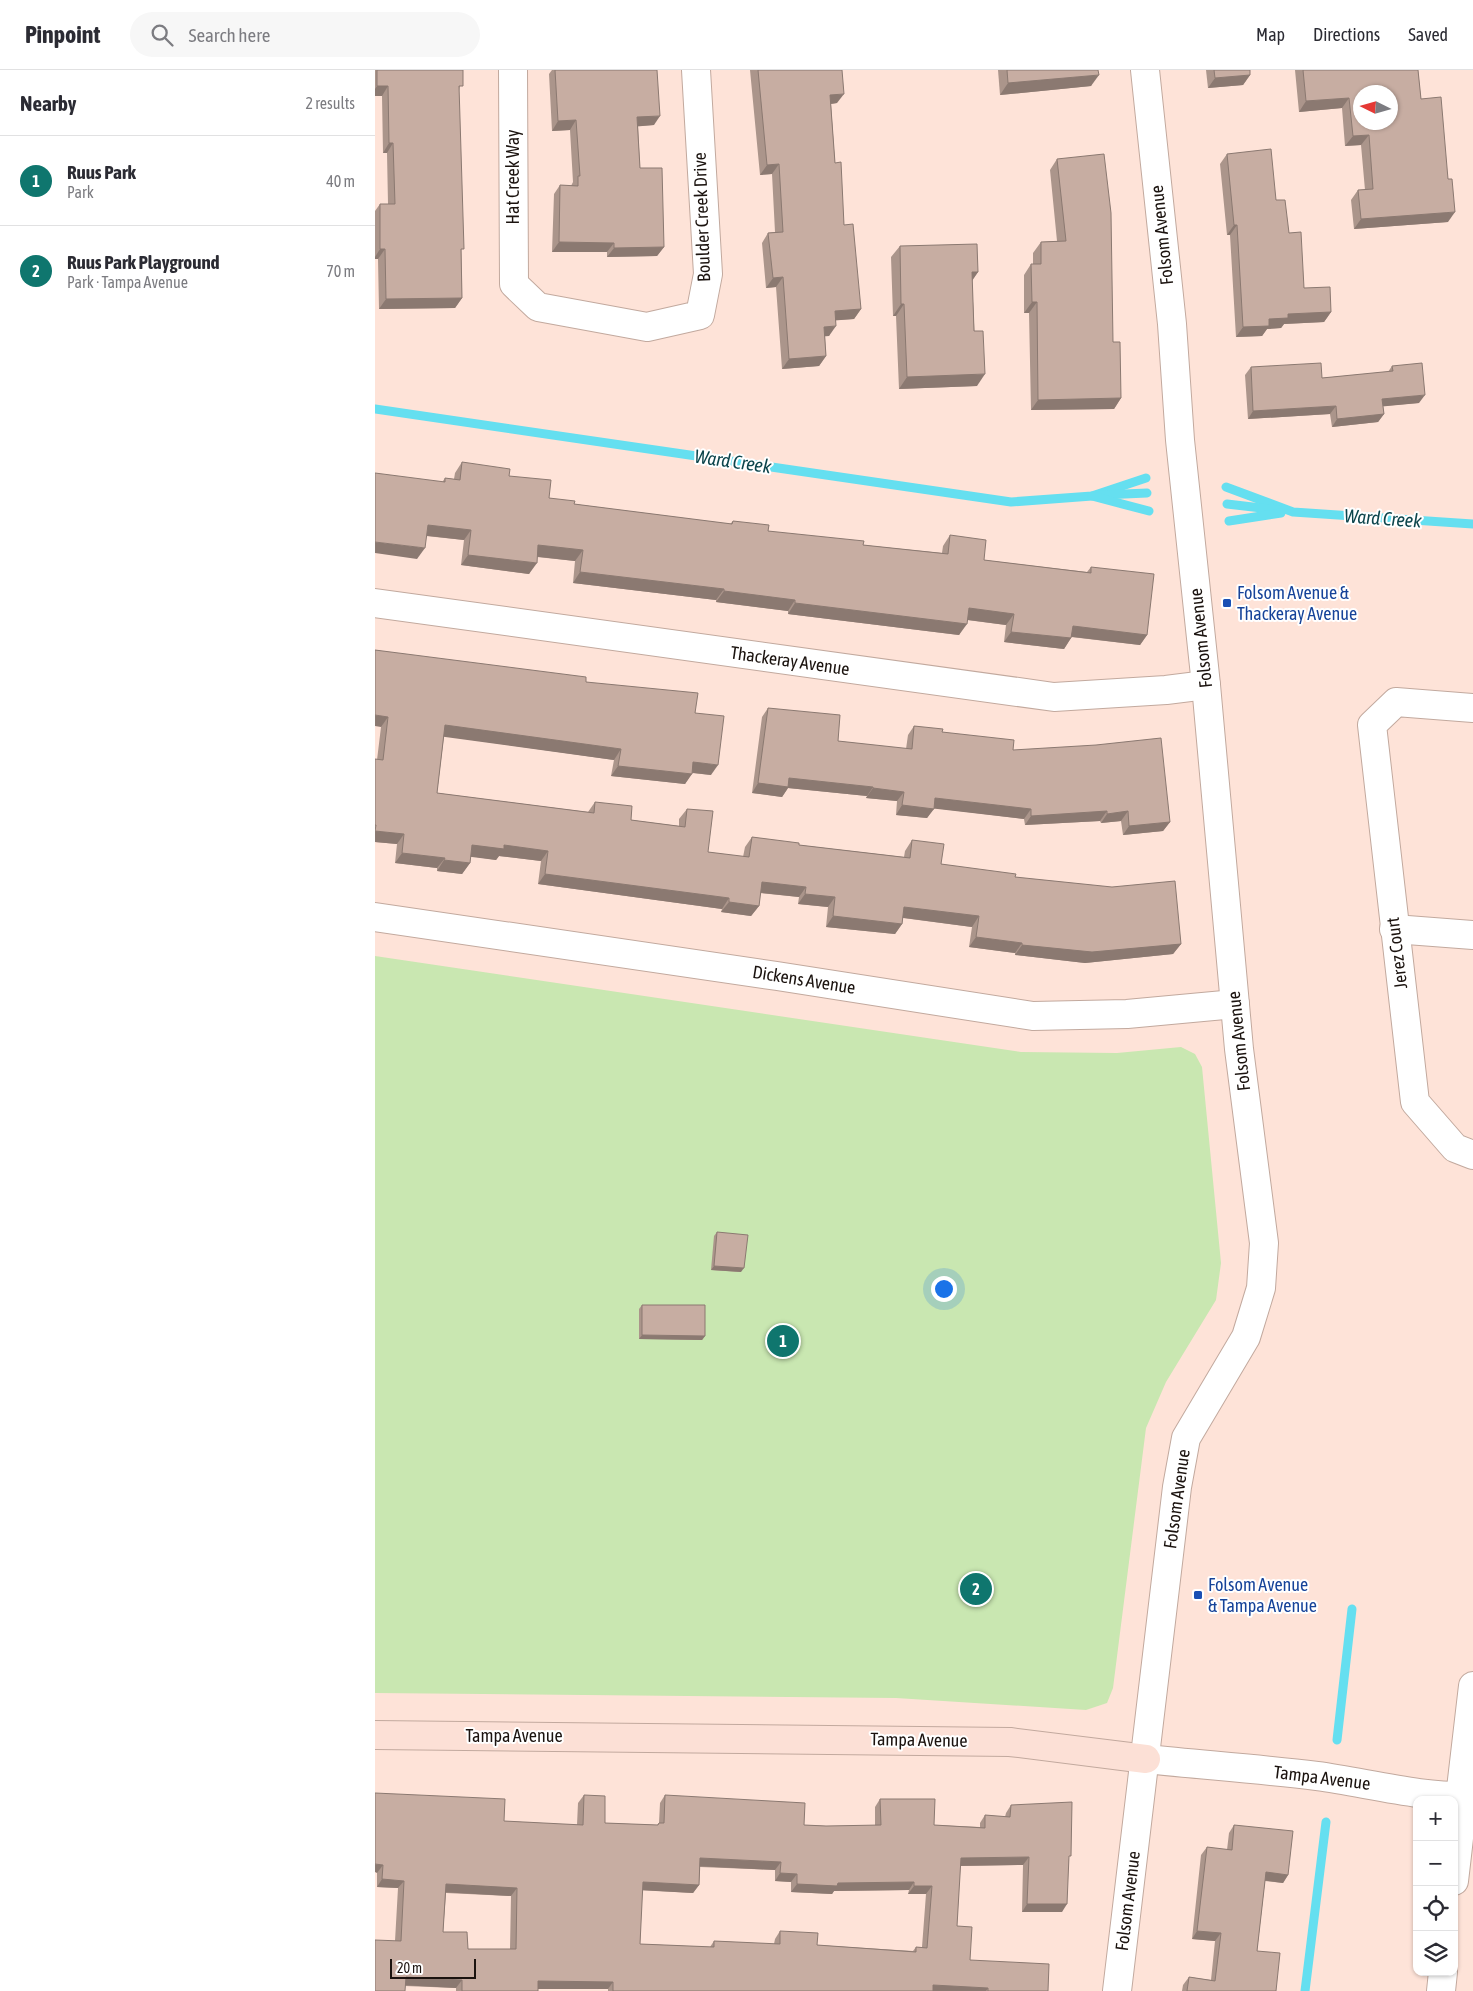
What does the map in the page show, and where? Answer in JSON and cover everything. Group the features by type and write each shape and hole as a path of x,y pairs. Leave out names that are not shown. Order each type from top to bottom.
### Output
{"street":[{"name":"Hat Creek Way","path":"513,70 514,284"},
{"name":"Boulder Creek Drive","path":"514,284 538,307 647,327 700,315 708,274 696,70"},
{"name":"Folsom Avenue","path":"1117,1991 1177,1487 1186,1438 1246,1337 1261,1288 1265,1243 1235,1004 1206,685 1180,440 1172,324 1145,70"},
{"name":"Thackeray Avenue","path":"375,603 1054,697 1166,690 1206,685"},
{"name":"Jerez Court","path":"1473,708 1396,702 1373,724 1394,929 1415,1102 1455,1148 1473,1155"},
{"name":"Dickens Avenue","path":"375,917 1033,1016 1127,1014 1235,1004"},
{"path":"1394,929 1473,935"},
{"path":"1458,1847 1466,1796 1473,1686"},
{"name":"Tampa Avenue","path":"375,1735 1010,1742 1145,1759 1317,1776 1466,1796"},
{"path":"1441,1991 1443,1976"}],"green space":[{"path":"375,956 1021,1052 1117,1053 1181,1047 1195,1054 1202,1067 1221,1263 1216,1300 1166,1382 1146,1428 1113,1688 1107,1703 1086,1710 896,1698 375,1693"}],"building":[{"path":"377,70 463,70 463,86 459,86 464,249 461,249 462,298 386,299 385,249 380,249 380,204 395,204 393,143 389,143 388,86 377,86"},
{"path":"555,70 657,70 660,116 637,117 640,168 662,168 664,247 614,248 614,243 559,242 560,185 578,186 578,176 580,176 576,120 558,121"},
{"path":"758,70 842,70 844,94 830,95 835,163 841,162 844,225 853,224 861,309 835,311 836,326 824,327 826,356 789,359 783,277 773,278 768,233 783,232 779,164 767,165"},
{"path":"1007,70 1098,70 1099,75 1008,83"},
{"path":"1214,70 1250,70 1250,75 1215,78"},
{"path":"1303,70 1418,70 1421,99 1441,97 1448,179 1452,179 1455,212 1361,219 1358,190 1373,189 1369,135 1353,136 1349,98 1306,101"},
{"path":"1271,149 1276,200 1285,200 1289,233 1301,232 1304,288 1330,287 1331,312 1288,314 1288,318 1269,319 1269,326 1243,327 1237,225 1234,225 1227,154"},
{"path":"1104,154 1111,213 1113,342 1120,342 1121,398 1038,400 1037,302 1032,302 1031,264 1041,264 1041,242 1066,241 1057,159"},
{"path":"977,244 978,272 972,272 974,331 983,331 985,374 907,377 904,304 901,304 900,246"},
{"path":"1321,363 1322,378 1393,371 1392,366 1422,363 1425,395 1382,399 1384,414 1337,419 1336,406 1253,411 1251,367"},
{"path":"462,462 510,469 509,476 551,480 549,498 575,501 574,504 732,524 733,521 769,525 768,531 864,541 863,545 948,554 950,535 986,540 984,560 1091,573 1091,567 1154,574 1147,635 1073,626 1071,638 1011,632 1014,614 969,608 967,624 795,603 795,600 724,591 724,589 580,572 583,550 538,545 537,563 468,555 471,530 428,525 425,548 375,542 375,473 445,482 445,478 460,480"},
{"path":"375,650 586,677 586,682 698,693 695,713 724,716 718,765 693,762 692,774 618,766 621,749 445,725 437,793 594,813 595,802 632,806 631,820 685,827 687,809 713,811 708,852 749,857 752,837 799,843 799,845 910,858 912,840 944,844 941,864 1016,874 1015,877 1112,887 1175,881 1181,944 1092,952 1022,945 1022,943 976,937 979,916 904,907 902,924 833,916 835,897 805,894 806,887 762,882 759,906 729,902 729,898 545,874 548,851 504,845 504,849 472,845 470,863 402,853 404,834 375,831 375,759 383,760 388,717 375,715"},
{"path":"768,708 840,715 838,741 912,749 914,726 943,729 942,732 1014,740 1013,750 1096,745 1161,738 1170,822 1129,826 1128,811 1107,814 1107,811 1031,816 1031,809 935,798 934,809 902,805 904,792 873,787 789,778 788,787 758,783"},
{"path":"717,1232 748,1235 744,1268 714,1266"},
{"path":"642,1305 705,1305 705,1336 642,1335"},
{"path":"375,1793 505,1799 504,1821 583,1825 584,1795 605,1796 605,1823 658,1825 659,1823 664,1823 665,1795 805,1803 804,1825 826,1826 881,1825 880,1799 935,1799 934,1825 985,1828 985,1815 1010,1817 1011,1805 1072,1802 1071,1856 1069,1856 1067,1904 1027,1904 1029,1857 961,1858 957,1926 972,1927 970,1960 1049,1964 1048,1991 988,1991 988,1988 933,1985 933,1991 613,1991 613,1982 538,1981 538,1991 462,1991 462,1980 406,1977 405,1991 375,1991 375,1940 401,1941 404,1881 382,1879 383,1865 375,1864","holes":["700,1858 781,1862 780,1873 797,1874 797,1884 837,1886 838,1883 914,1882 914,1886 932,1886 927,1948 916,1947 916,1952 817,1945 818,1933 780,1931 780,1944 714,1941 714,1947 640,1944 643,1882 699,1885","446,1884 517,1888 516,1949 468,1949 467,1932 443,1932"]},
{"path":"1234,1825 1293,1831 1288,1875 1266,1872 1257,1951 1280,1953 1276,1991 1187,1991 1189,1977 1215,1981 1221,1933 1197,1931 1207,1847 1232,1850"}],"waterway":[{"name":"Ward Creek","path":"375,409 1011,502 1092,496 1146,478"},
{"name":"Ward Creek","path":"1226,487 1293,512 1473,524"},
{"name":"Ward Creek","path":"1102,495 1147,493"},
{"name":"Ward Creek","path":"1092,496 1149,511"},
{"name":"Ward Creek","path":"1227,504 1278,510"},
{"name":"Ward Creek","path":"1229,521 1281,513"},
{"path":"1337,1740 1352,1609"},
{"path":"1305,1991 1326,1822"}],"place":[{"name":"Folsom Avenue & Thackeray Avenue","path":"1227,603"},
{"name":"Ruus Park","path":"783,1341"},
{"name":"Ruus Park Playground","path":"976,1589"},
{"name":"Folsom Avenue & Tampa Avenue","path":"1198,1595"}]}
